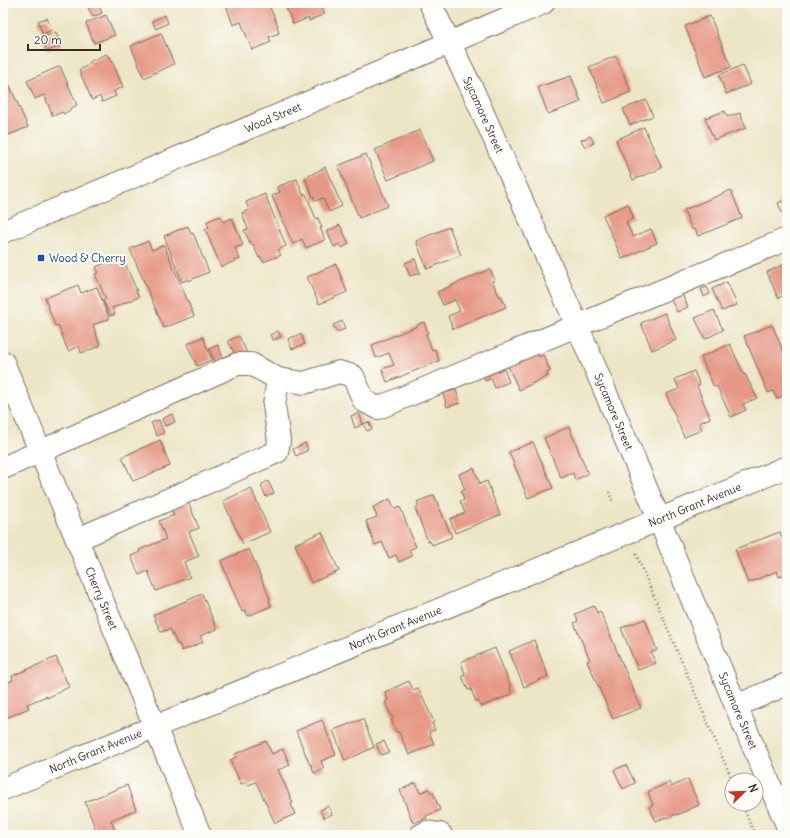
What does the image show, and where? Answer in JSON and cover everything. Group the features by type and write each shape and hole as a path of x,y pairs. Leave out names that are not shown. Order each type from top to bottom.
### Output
{"street":[{"name":"Sycamore Street","path":"430,3 474,93 577,325 736,706 779,784 787,825"},
{"name":"Wood Street","path":"3,232 543,3"},
{"path":"3,468 238,364 251,364 278,379 304,383 339,372 353,376 364,401 378,408 787,239"},
{"name":"Cherry Street","path":"3,362 200,835"},
{"path":"78,539 277,452 279,441 274,405 278,379"},
{"name":"North Grant Avenue","path":"3,789 787,467"},
{"path":"736,706 787,684"},
{"path":"421,835 427,832 441,835"}],"path":[{"path":"609,492 614,503"},
{"path":"638,561 729,772"},
{"path":"745,812 755,835"}],"building":[{"path":"98,3 102,13 93,17 88,7"},
{"path":"240,3 268,3 278,26 279,33 269,37 271,42 252,50 241,22 233,25 227,8"},
{"path":"284,3 320,3 324,14 309,21 308,18 293,24"},
{"path":"106,15 115,35 94,43 86,23"},
{"path":"165,15 168,23 156,29 152,21"},
{"path":"710,16 731,67 705,77 685,26"},
{"path":"47,18 52,30 43,34 38,21"},
{"path":"56,32 61,46 47,51 41,38"},
{"path":"161,33 174,64 144,78 131,46"},
{"path":"106,54 108,57 110,56 123,87 114,91 116,96 102,102 100,96 92,100 79,70 90,64 89,62"},
{"path":"616,56 631,92 604,103 589,67"},
{"path":"743,65 751,84 726,94 719,75"},
{"path":"60,66 77,105 64,114 62,112 53,116 44,95 35,99 27,81"},
{"path":"571,76 581,102 548,114 538,87"},
{"path":"9,84 28,127 9,135 5,126 3,127 3,87"},
{"path":"646,100 653,116 630,125 623,109"},
{"path":"725,111 727,117 740,113 746,128 714,140 705,118"},
{"path":"644,127 662,168 633,180 616,140"},
{"path":"420,130 433,161 388,180 375,150"},
{"path":"590,136 594,143 585,147 581,140"},
{"path":"366,154 388,206 359,218 338,166"},
{"path":"325,167 342,206 329,212 323,198 315,201 305,178"},
{"path":"297,179 303,195 306,194 316,219 318,218 325,240 306,248 302,239 293,244 272,196 280,192 277,187"},
{"path":"731,190 742,218 698,236 695,229 692,230 684,210"},
{"path":"265,194 286,246 278,250 281,255 263,262 261,257 259,258 253,244 251,245 244,230 248,229 242,213 249,210 246,202"},
{"path":"787,199 787,224 778,203"},
{"path":"628,204 634,218 626,222 633,237 651,229 657,243 622,259 603,215"},
{"path":"220,216 223,222 232,218 243,245 235,248 240,259 221,267 205,229 209,227 206,222"},
{"path":"340,225 349,244 342,248 340,244 334,247 327,231"},
{"path":"188,226 191,234 193,233 209,272 182,282 164,236"},
{"path":"449,227 461,255 427,269 416,241"},
{"path":"148,241 152,250 164,245 194,316 164,328 130,249"},
{"path":"117,258 119,263 124,261 139,297 112,308 115,314 110,316 103,300 106,299 95,274 99,273 96,267"},
{"path":"415,259 420,273 410,276 405,263"},
{"path":"787,263 787,294 778,298 767,272"},
{"path":"336,264 347,292 319,304 307,277"},
{"path":"490,269 495,280 492,281 506,307 453,329 448,316 460,311 455,300 443,305 437,292"},
{"path":"727,282 737,305 722,311 712,289"},
{"path":"78,285 81,293 97,287 109,319 93,325 100,346 81,353 79,346 68,351 58,325 55,326 45,298"},
{"path":"707,287 710,294 704,297 701,289"},
{"path":"681,292 688,307 677,312 670,298"},
{"path":"714,310 723,330 705,339 695,318"},
{"path":"665,313 676,340 652,350 641,323"},
{"path":"342,321 345,329 337,332 333,325"},
{"path":"424,322 428,333 426,334 432,350 435,349 439,361 387,382 382,369 394,365 389,353 376,358 372,345"},
{"path":"772,325 787,360 787,394 777,399 773,391 768,393 744,336"},
{"path":"278,331 281,337 273,340 270,335"},
{"path":"301,334 305,344 292,349 288,339"},
{"path":"239,336 247,353 237,358 228,341"},
{"path":"203,337 212,360 197,366 187,344"},
{"path":"730,344 744,375 745,374 757,398 743,404 746,410 731,417 717,386 714,387 701,357"},
{"path":"218,345 223,358 215,362 209,349"},
{"path":"537,353 539,357 543,355 550,371 547,373 548,376 519,390 508,366"},
{"path":"502,364 509,382 495,388 491,378 485,381 482,373"},
{"path":"694,371 700,385 697,386 710,418 699,423 702,430 684,437 666,394 679,389 675,379"},
{"path":"456,390 460,403 447,407 443,393"},
{"path":"359,413 363,424 355,428 351,416"},
{"path":"172,414 175,422 165,426 162,419"},
{"path":"159,420 164,433 157,436 151,423"},
{"path":"369,422 372,429 367,431 363,424"},
{"path":"569,427 588,474 575,480 573,473 561,478 544,438"},
{"path":"160,440 170,466 133,481 122,457"},
{"path":"533,442 553,488 528,498 509,452"},
{"path":"305,443 308,450 296,456 293,449"},
{"path":"474,468 480,484 487,481 500,515 455,533 450,519 465,513 460,501 464,500 461,491 465,490 459,474"},
{"path":"268,481 274,493 266,497 261,485"},
{"path":"251,488 270,532 243,544 223,501"},
{"path":"434,495 452,537 432,545 430,541 428,542 415,508 419,506 417,502"},
{"path":"187,499 199,528 189,532 199,556 184,562 190,577 156,591 148,571 139,575 131,556 140,552 139,550 166,539 159,521 174,515 170,506"},
{"path":"390,499 395,509 400,507 416,547 409,550 412,556 399,562 396,555 389,558 382,542 375,545 366,521 377,517 373,507"},
{"path":"322,532 339,571 311,583 295,544"},
{"path":"780,532 787,550 787,574 779,577 777,571 748,583 735,549"},
{"path":"249,549 270,599 271,606 248,616 245,610 242,612 221,561"},
{"path":"202,594 217,629 200,636 203,642 182,651 170,629 161,632 153,615"},
{"path":"594,606 597,613 600,611 641,708 613,719 587,661 590,660 574,623 578,621 575,614"},
{"path":"645,619 657,650 651,653 656,663 638,670 621,628"},
{"path":"534,640 548,676 524,687 509,651"},
{"path":"495,648 511,687 512,694 481,707 478,701 476,702 471,689 468,690 462,676 465,674 461,662"},
{"path":"56,657 69,687 47,698 47,696 27,704 29,708 6,718 7,719 3,721 3,684 13,680 12,676"},
{"path":"409,681 413,690 418,688 434,722 432,723 435,730 429,732 434,744 409,755 399,732 397,733 391,720 393,719 385,702 388,700 385,692"},
{"path":"363,719 374,747 345,761 333,730"},
{"path":"322,720 336,755 321,761 324,769 314,773 296,731"},
{"path":"266,741 272,754 283,749 290,765 278,770 293,803 291,804 295,814 275,823 256,782 248,785 246,782 241,784 230,760 236,757 235,754"},
{"path":"384,741 389,752 381,755 376,744"},
{"path":"626,765 635,783 623,789 614,770"},
{"path":"688,779 699,805 677,815 656,821 649,807 653,805 648,792 669,782 671,787"},
{"path":"416,783 420,793 429,789 431,793 433,792 440,810 426,816 427,818 413,823 400,790"},
{"path":"127,785 136,810 111,820 116,834 98,835 85,802"},
{"path":"328,806 332,814 324,818 320,810"}],"place":[{"name":"Wood & Cherry","path":"41,258"}]}
